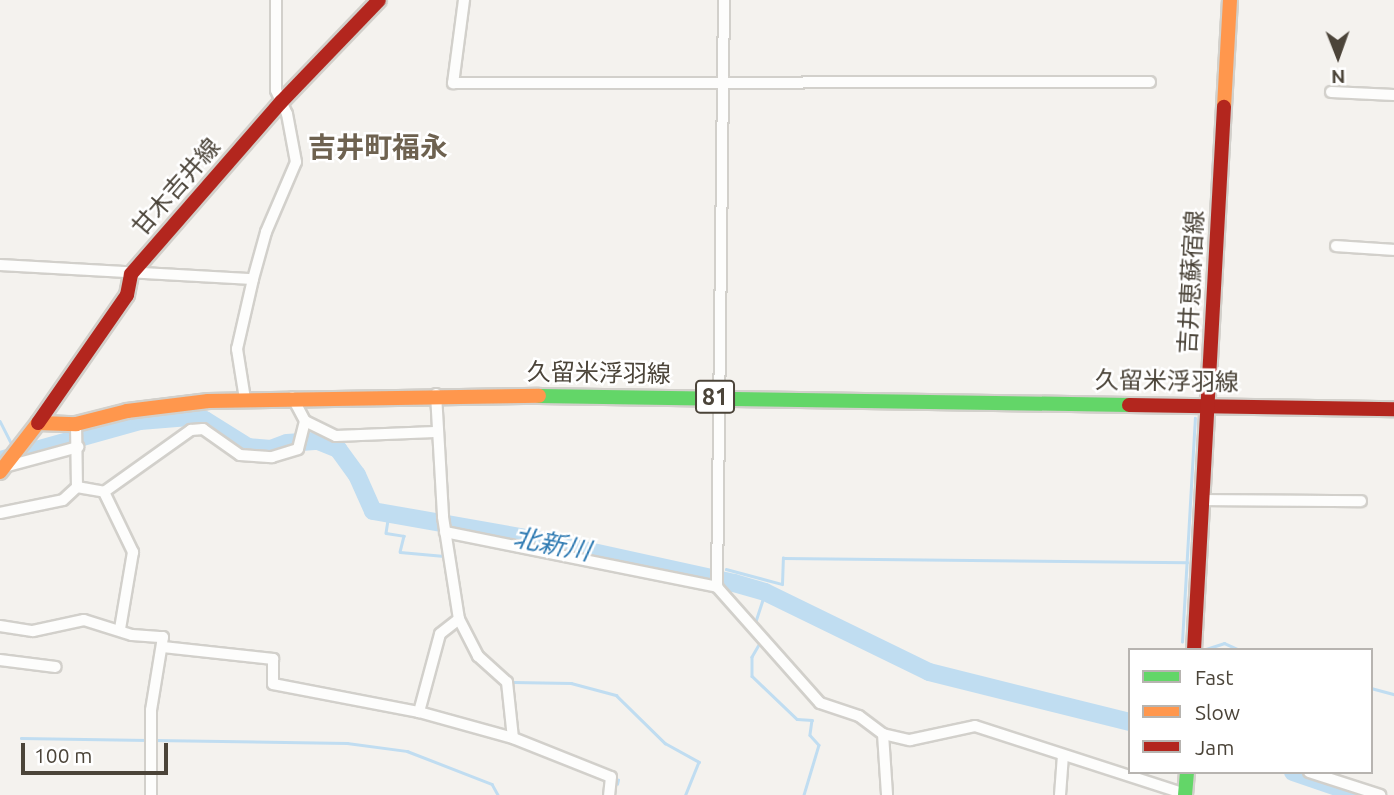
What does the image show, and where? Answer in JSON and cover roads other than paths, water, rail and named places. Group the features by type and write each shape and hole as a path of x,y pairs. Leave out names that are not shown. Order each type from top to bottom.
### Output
{"main road":[{"name":"甘木吉井線","path":"38,423 127,295 131,274 281,102 379,0"},
{"name":"吉井恵蘇宿線","path":"1194,648 1230,0"},
{"name":"久留米浮羽線","path":"38,423 77,427 159,406 244,399 436,394 1394,409"},
{"path":"8,464 38,423"},
{"path":"1185,795 1187,774"}],"street":[{"path":"244,399 237,349 266,232 296,162 288,114 276,90 276,0"},
{"path":"464,0 453,83 1150,82"},
{"path":"718,582 724,0"},
{"path":"1331,92 1394,95"},
{"path":"1336,246 1394,250"},
{"path":"0,265 253,279"},
{"path":"436,394 435,432 456,621 478,656 507,682 513,738"},
{"path":"104,492 109,484 142,468 191,430 203,429 240,455 272,457 302,440 304,421 292,397"},
{"path":"304,421 336,436 435,432"},
{"path":"0,513 63,500 77,487 77,427"},
{"path":"8,464 78,447"},
{"path":"77,487 104,492"},
{"path":"104,492 133,552 120,629"},
{"path":"1202,500 1361,501"},
{"path":"444,526 718,582 820,702 859,716 883,734 910,740 975,726 1185,795"},
{"path":"0,626 33,631 84,620 120,629 132,635 163,637 151,740 151,795"},
{"path":"419,712 440,634 456,621"},
{"path":"163,647 273,659 273,684 419,712 513,738 611,777 609,795"},
{"path":"0,660 56,667"},
{"path":"883,734 887,795"},
{"path":"1060,795 1063,755"},
{"path":"1315,774 1380,795"}],"waterway":[{"name":"北新川","path":"0,460 140,421 189,417 205,420 248,447 271,449 287,443 318,441 338,449 357,475 373,511 543,541 734,583 765,592 929,672 1128,722"},
{"path":"1182,642 1195,418"},
{"path":"0,421 13,446"},
{"path":"389,514 386,533 404,536 400,552 444,556 447,574"},
{"path":"726,569 782,584 783,558 1187,562"},
{"path":"755,623 765,592"},
{"path":"760,643 752,657 752,676 797,719 812,720 810,735 819,745 804,795"},
{"path":"1209,648 1224,643 1235,648"},
{"path":"513,682 571,683 616,695 665,743 699,762 686,795"},
{"path":"1373,689 1394,694"},
{"path":"21,738 147,740"},
{"path":"154,740 347,743 407,751 492,784 498,795"},
{"name":"北新川","path":"1299,774 1360,795"},
{"path":"617,784 618,780"}],"district":[{"name":"吉井町福永","path":"378,147"}]}
